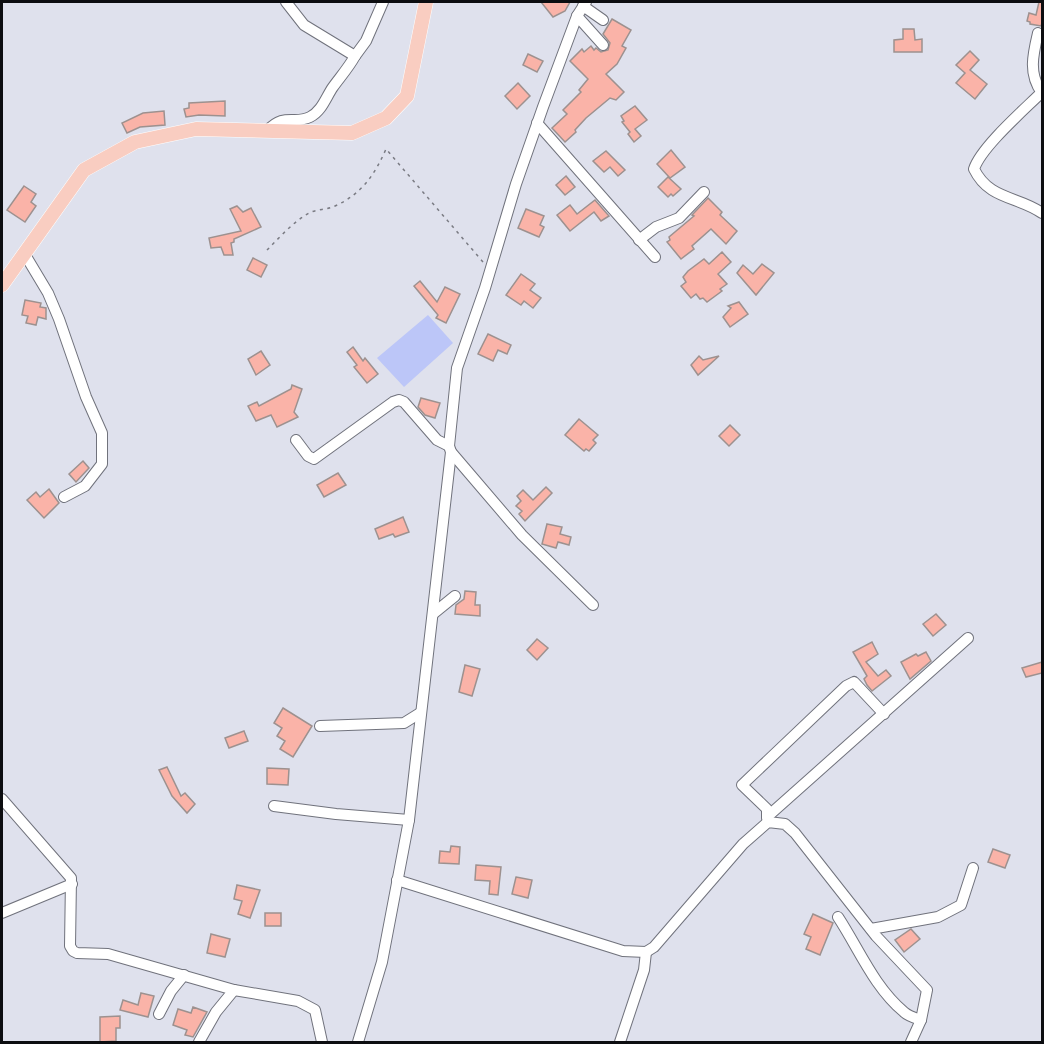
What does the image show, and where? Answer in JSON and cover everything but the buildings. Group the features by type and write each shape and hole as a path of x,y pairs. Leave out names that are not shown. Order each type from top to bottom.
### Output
{"main road":[{"path":"2,285 84,170 135,142 196,129 352,133 386,118 407,96 426,2"}],"street":[{"path":"286,2 304,25 355,56"},
{"path":"267,131 276,122 310,117 323,105 332,88 346,72 366,41 383,2"},
{"path":"582,8 603,20"},
{"path":"582,8 603,45"},
{"path":"358,1042 382,962 409,820 420,713 434,612 457,368 537,123 582,8"},
{"path":"1038,33 1032,61 1035,80 1042,92 987,148 974,169 978,177 994,193 1042,213"},
{"path":"537,123 655,257"},
{"path":"639,240 656,227 679,218 704,192"},
{"path":"24,253 48,293 86,397 102,433 102,464 86,486 64,497"},
{"path":"296,440 308,456 314,459 393,402 399,400 404,402 437,440 450,449 522,535 593,604"},
{"path":"434,612 455,596"},
{"path":"397,880 623,951 645,952 654,947 743,844 968,638"},
{"path":"768,820 767,809 742,785 846,687 854,682 884,714"},
{"path":"320,726 404,723 420,713"},
{"path":"2,799 71,878 70,946 73,951 108,954 234,990 298,1001 315,1010 322,1042"},
{"path":"274,806 409,820"},
{"path":"768,820 784,824 795,833 871,929 927,990 921,1020 911,1042"},
{"path":"871,929 938,917 961,905 973,868"},
{"path":"2,914 72,884"},
{"path":"838,917 862,960 882,987 905,1014 921,1020"},
{"path":"620,1042 644,970 645,952"},
{"path":"159,1014 171,991 184,975"},
{"path":"198,1042 216,1012 234,990"}],"path":[{"path":"267,250 294,224 311,212 334,207 357,193 369,182 386,149 490,270"}],"shaded area":[{"path":"428,315 453,343 404,387 377,358"}]}
